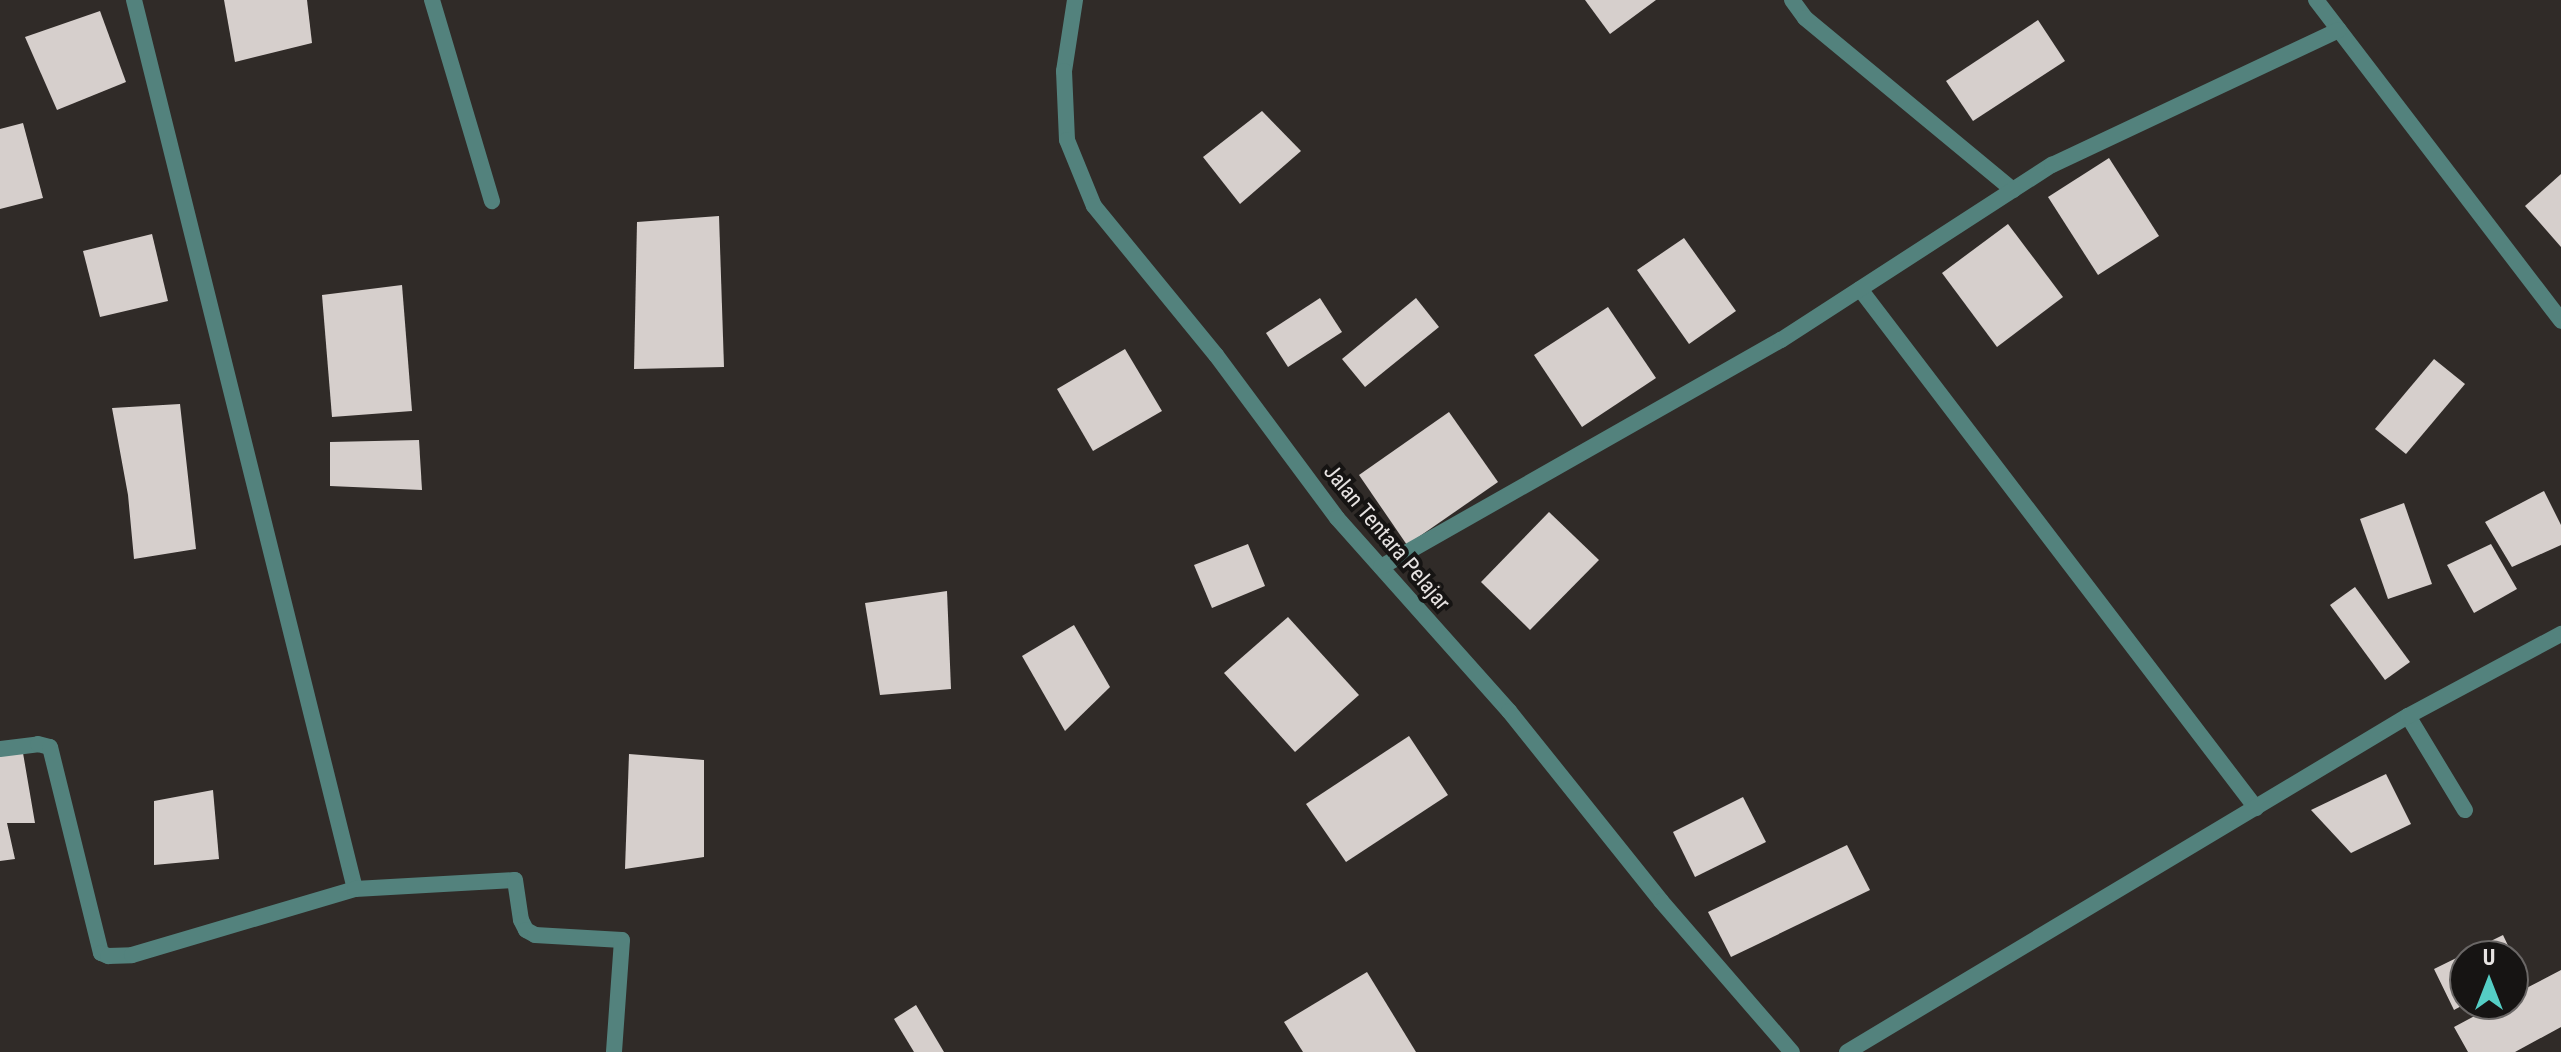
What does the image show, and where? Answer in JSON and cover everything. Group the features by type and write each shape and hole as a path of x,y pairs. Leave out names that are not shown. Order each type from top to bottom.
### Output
{"street":[{"path":"134,0 355,889"},
{"path":"432,0 492,201"},
{"name":"Jalan Tentara Pelajar","path":"1075,0 1064,71 1067,140 1094,206 1216,355 1337,518 1509,711 1661,901 1792,1052"},
{"path":"1792,0 1805,18 2013,190"},
{"path":"2316,0 2561,321"},
{"path":"1381,567 1781,340 2052,165 2339,30"},
{"path":"1860,289 2256,808"},
{"path":"1847,1052 2408,716 2561,634"},
{"path":"2408,716 2465,810"},
{"path":"0,749 38,744 50,747 98,947 108,956 132,955 355,889 515,880 521,920 526,930 535,935 622,940 614,1052"}],"building":[{"path":"224,0 307,0 312,43 235,62"},
{"path":"1585,0 1656,0 1610,34"},
{"path":"100,11 126,82 57,110 25,37"},
{"path":"2038,20 2065,61 1973,121 1946,81"},
{"path":"1262,111 1301,151 1240,204 1203,157"},
{"path":"23,123 43,198 0,209 0,129"},
{"path":"2109,158 2159,236 2098,275 2048,197"},
{"path":"2561,174 2561,247 2525,206"},
{"path":"719,216 724,367 634,369 637,222"},
{"path":"2008,224 2063,297 1997,347 1942,273"},
{"path":"152,234 168,301 100,317 83,251"},
{"path":"1684,238 1736,311 1689,344 1637,270"},
{"path":"402,285 412,411 332,417 322,295"},
{"path":"1320,298 1342,332 1288,367 1266,333"},
{"path":"1416,298 1439,327 1365,387 1342,359"},
{"path":"1608,307 1656,378 1582,427 1534,355"},
{"path":"1125,349 1162,411 1093,451 1057,389"},
{"path":"2434,359 2465,384 2406,454 2375,429"},
{"path":"180,404 196,549 134,559 128,495 112,408"},
{"path":"1449,412 1498,482 1407,545 1359,475"},
{"path":"419,440 422,490 330,486 330,442"},
{"path":"2544,491 2561,525 2561,545 2512,567 2485,522"},
{"path":"2404,503 2432,584 2388,599 2360,519"},
{"path":"1549,512 1599,560 1530,630 1481,582"},
{"path":"1248,544 1265,586 1212,608 1194,565"},
{"path":"2491,544 2517,589 2474,613 2447,565"},
{"path":"2355,587 2410,662 2385,680 2330,605"},
{"path":"947,591 951,689 880,695 865,603"},
{"path":"1288,617 1359,695 1295,752 1224,673"},
{"path":"1074,625 1110,687 1065,731 1022,656"},
{"path":"1409,736 1448,795 1346,862 1306,804"},
{"path":"23,753 35,823 7,823 15,859 0,861 0,755"},
{"path":"629,754 704,760 704,857 625,869"},
{"path":"2386,774 2411,824 2351,853 2311,810"},
{"path":"213,790 219,859 154,865 154,801"},
{"path":"1743,797 1766,842 1695,877 1673,832"},
{"path":"1847,845 1870,890 1731,957 1708,912"},
{"path":"2449,962 2449,1000 2434,969"},
{"path":"2561,970 2561,1027 2515,1052 2468,1052 2454,1027 2467,1020 2529,1020 2529,987"},
{"path":"1367,972 1416,1052 1303,1052 1284,1022"},
{"path":"916,1005 944,1052 914,1052 894,1019"}]}
